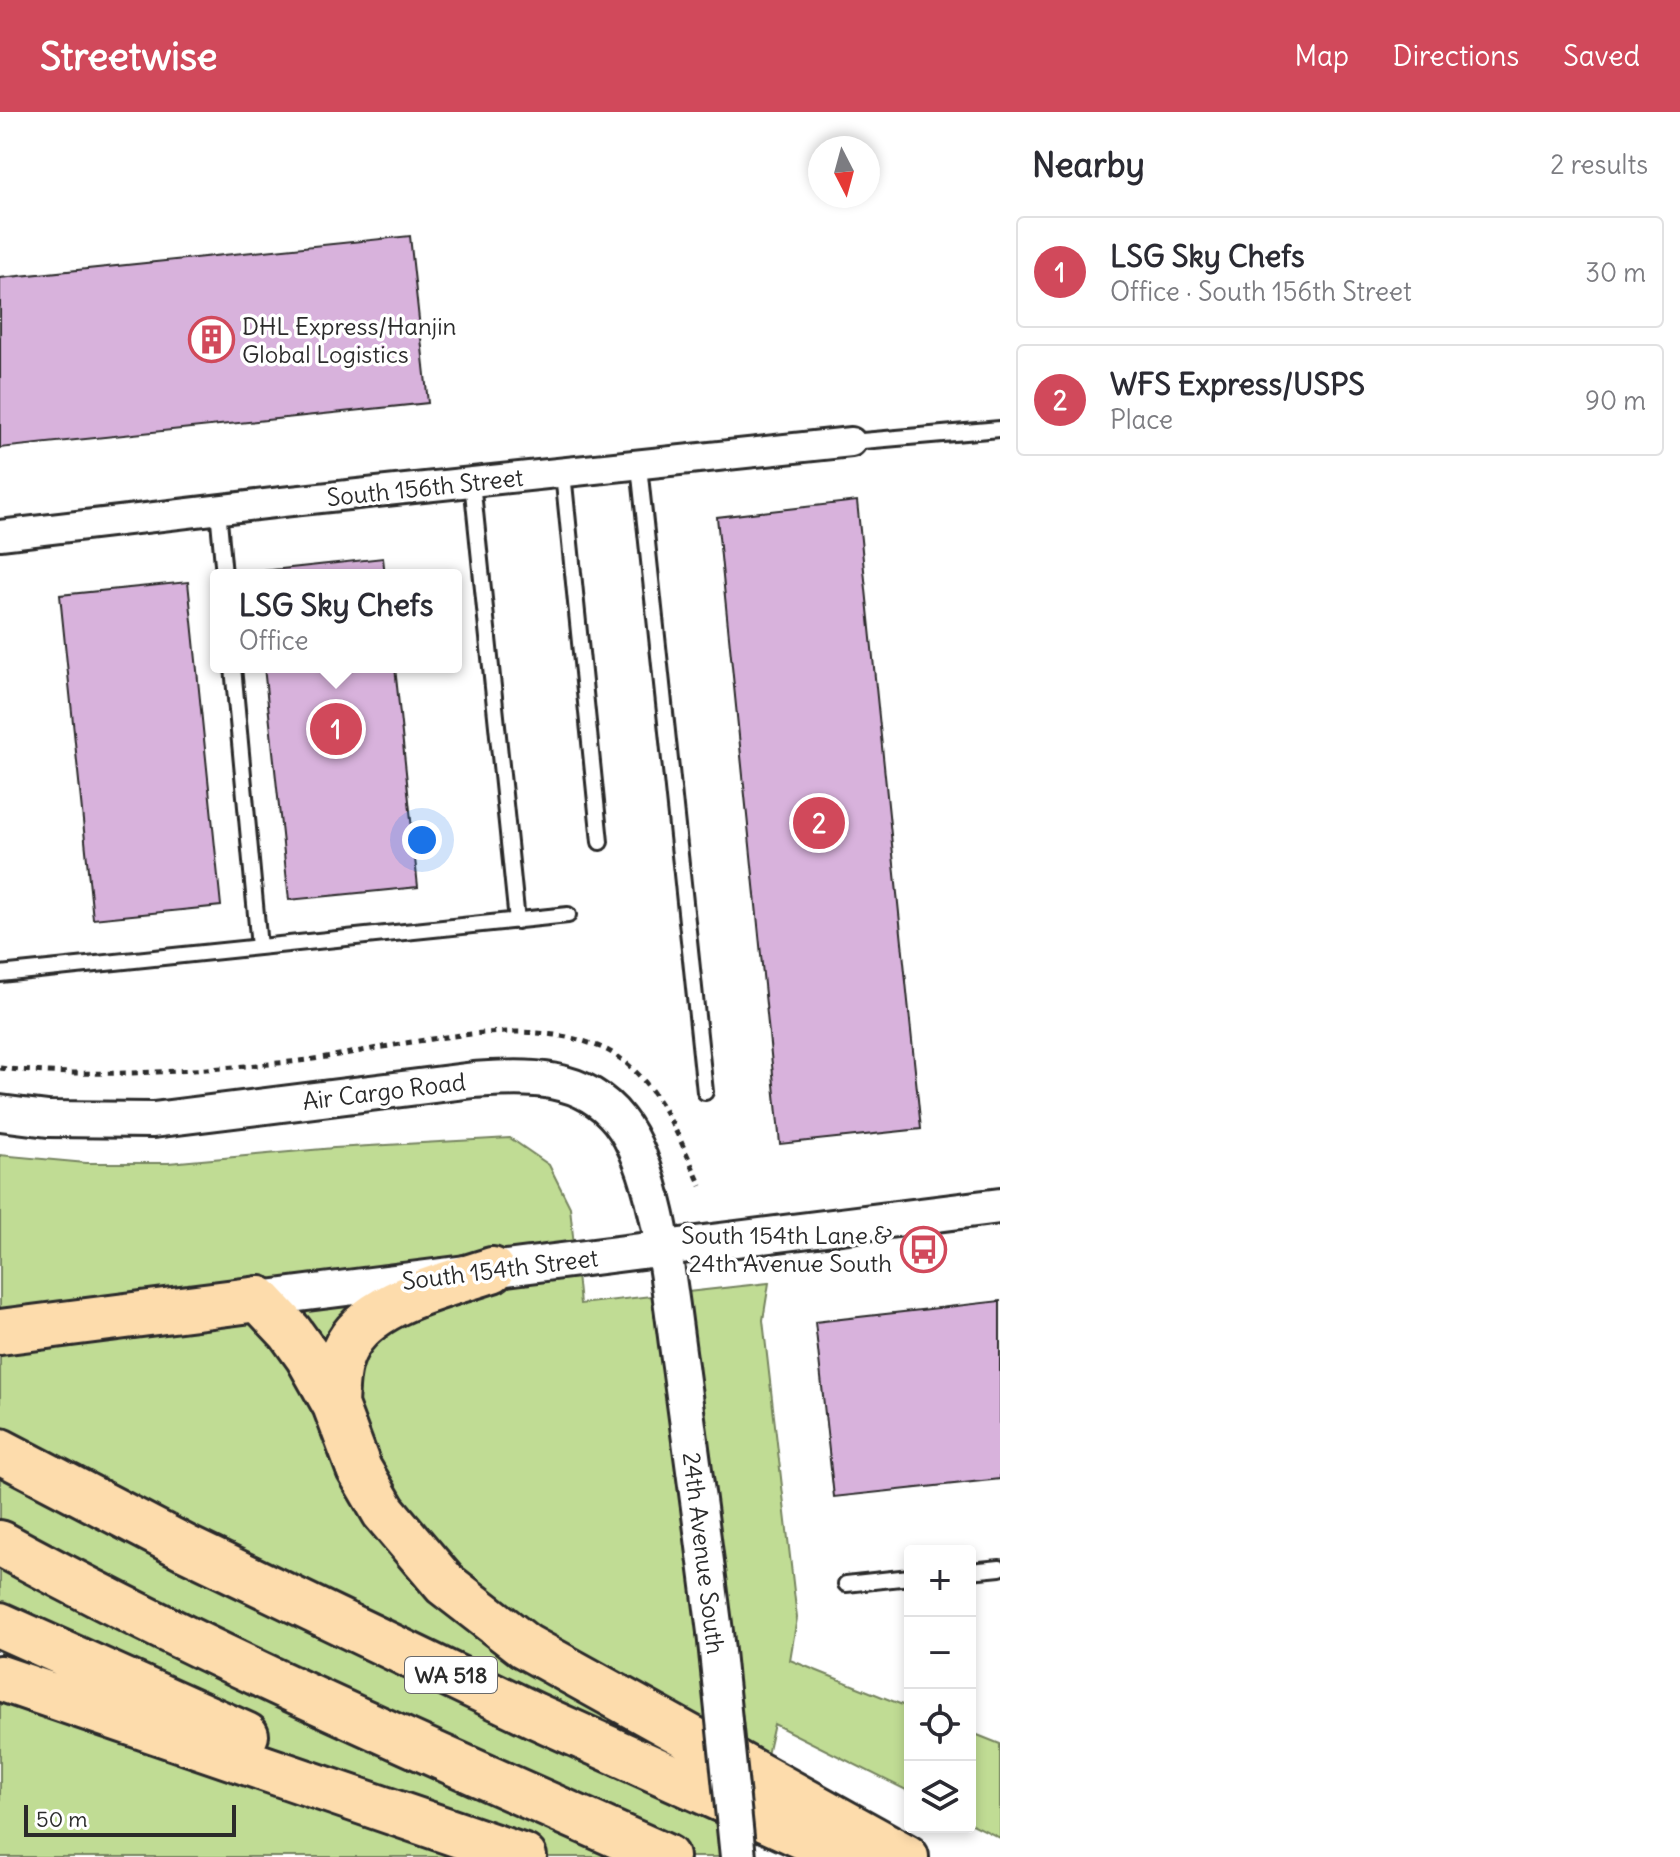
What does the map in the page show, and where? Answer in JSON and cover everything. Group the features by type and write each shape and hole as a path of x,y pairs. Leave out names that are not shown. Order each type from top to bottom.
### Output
{"main road":[{"path":"335,1405 338,1370 344,1351 366,1321 390,1306 492,1270"},
{"path":"259,1299 308,1357 335,1405 359,1469 384,1512 445,1584 525,1646 906,1857"},
{"name":"South 154th Street","path":"11,1330 259,1299"},
{"name":"WA 518","path":"0,1451 186,1548 534,1715 849,1857"},
{"path":"0,1543 80,1587 289,1689 666,1857"},
{"path":"0,1625 514,1853"},
{"path":"0,1678 514,1853"}],"street":[{"name":"South 156th Street","path":"0,535 851,442"},
{"name":"Air Cargo Road","path":"0,1113 48,1119 153,1120 474,1080 520,1078 560,1081 593,1096 619,1120 644,1166 663,1249"},
{"name":"South 154th Street","path":"259,1299 1000,1206"},
{"name":"24th Avenue South","path":"663,1249 715,1632 738,1857"}],"lane":[{"path":"851,442 1000,429"},
{"path":"639,466 705,1092"},
{"path":"563,473 600,842"},
{"path":"472,482 517,921"},
{"path":"218,509 223,569"},
{"path":"234,673 259,947"},
{"path":"0,974 568,915"},
{"path":"976,1570 1000,1568"},
{"path":"846,1584 904,1578"}],"green space":[{"path":"510,1138 549,1165 570,1207 580,1304 769,1283 763,1320 797,1618 790,1660 904,1706 904,1789 774,1724 744,1857 0,1857 0,1155 86,1163 168,1163 334,1148"},
{"path":"976,1734 1000,1744 1000,1838 976,1826"}],"building":[{"name":"DHL Express/Hanjin Global Logistics","path":"410,236 428,403 0,448 0,278"},
{"path":"857,501 921,1129 780,1144 717,517"},
{"path":"383,558 384,569 282,569"},
{"path":"188,582 221,906 93,919 60,595"},
{"path":"265,673 396,673 418,887 289,900"},
{"path":"1000,1301 1000,1479 834,1497 815,1322"}],"place":[{"name":"DHL Express/Hanjin Global Logistics","path":"211,340"},
{"name":"LSG Sky Chefs","path":"336,729"},
{"name":"WFS Express/USPS","path":"819,823"},
{"name":"South 154th Lane & 24th Avenue South","path":"923,1249"}]}
